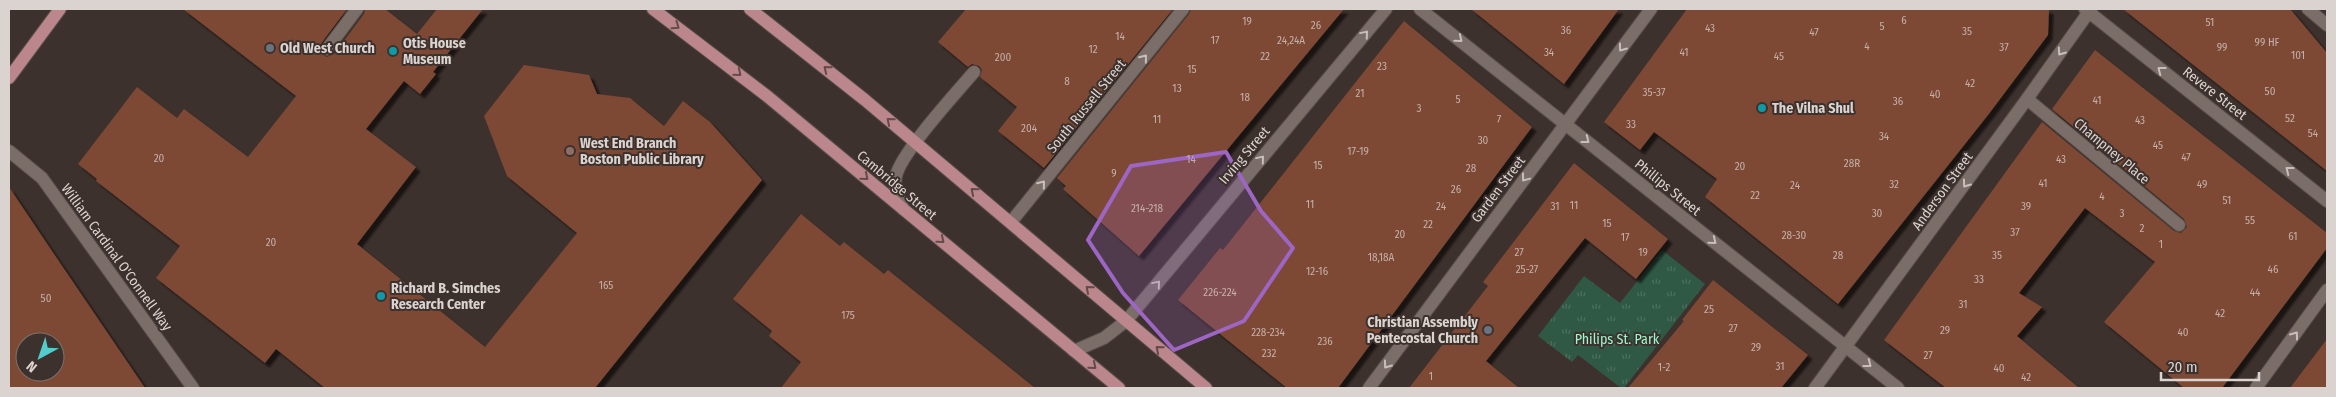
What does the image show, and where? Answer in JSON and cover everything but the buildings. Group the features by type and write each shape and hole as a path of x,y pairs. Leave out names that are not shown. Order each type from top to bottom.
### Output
{"main road":[{"path":"9,78 60,9"},
{"name":"Cambridge Street","path":"653,9 729,66 1119,388"},
{"path":"750,9 916,143 1206,388"}],"street":[{"path":"327,49 357,9"},
{"name":"South Russell Street","path":"1011,222 1184,9"},
{"name":"Irving Street","path":"1074,351 1104,338 1126,321 1386,9"},
{"name":"Phillips Street","path":"1420,9 1898,388"},
{"name":"Garden Street","path":"1369,388 1651,9"},
{"path":"2308,9 2327,25"},
{"name":"Anderson Street","path":"1815,388 2027,99 2088,10"},
{"name":"Revere Street","path":"2088,10 2327,201"},
{"path":"903,209 896,191 896,177 900,166 916,143 974,72"},
{"name":"Champney Place","path":"2027,99 2178,225"},
{"name":"William Cardinal O'Connell Way","path":"9,151 42,178 193,388"},
{"path":"2256,388 2327,290"}],"highlighted area":[{"path":"1226,152 1261,211 1293,248 1244,321 1174,350 1123,293 1088,240 1131,166"}],"green space":[{"name":"Philips St. Park","path":"1662,250 1705,284 1624,388 1621,388 1578,355 1572,362 1538,336 1584,276 1620,303"}],"place":[{"name":"Old West Church","path":"270,48"},
{"name":"Otis House Museum","path":"393,51"},
{"name":"The Vilna Shul","path":"1762,108"},
{"name":"West End Branch Boston Public Library","path":"570,151"},
{"name":"Richard B. Simches Research Center","path":"381,296"},
{"name":"Christian Assembly Pentecostal Church","path":"1488,330"}]}
